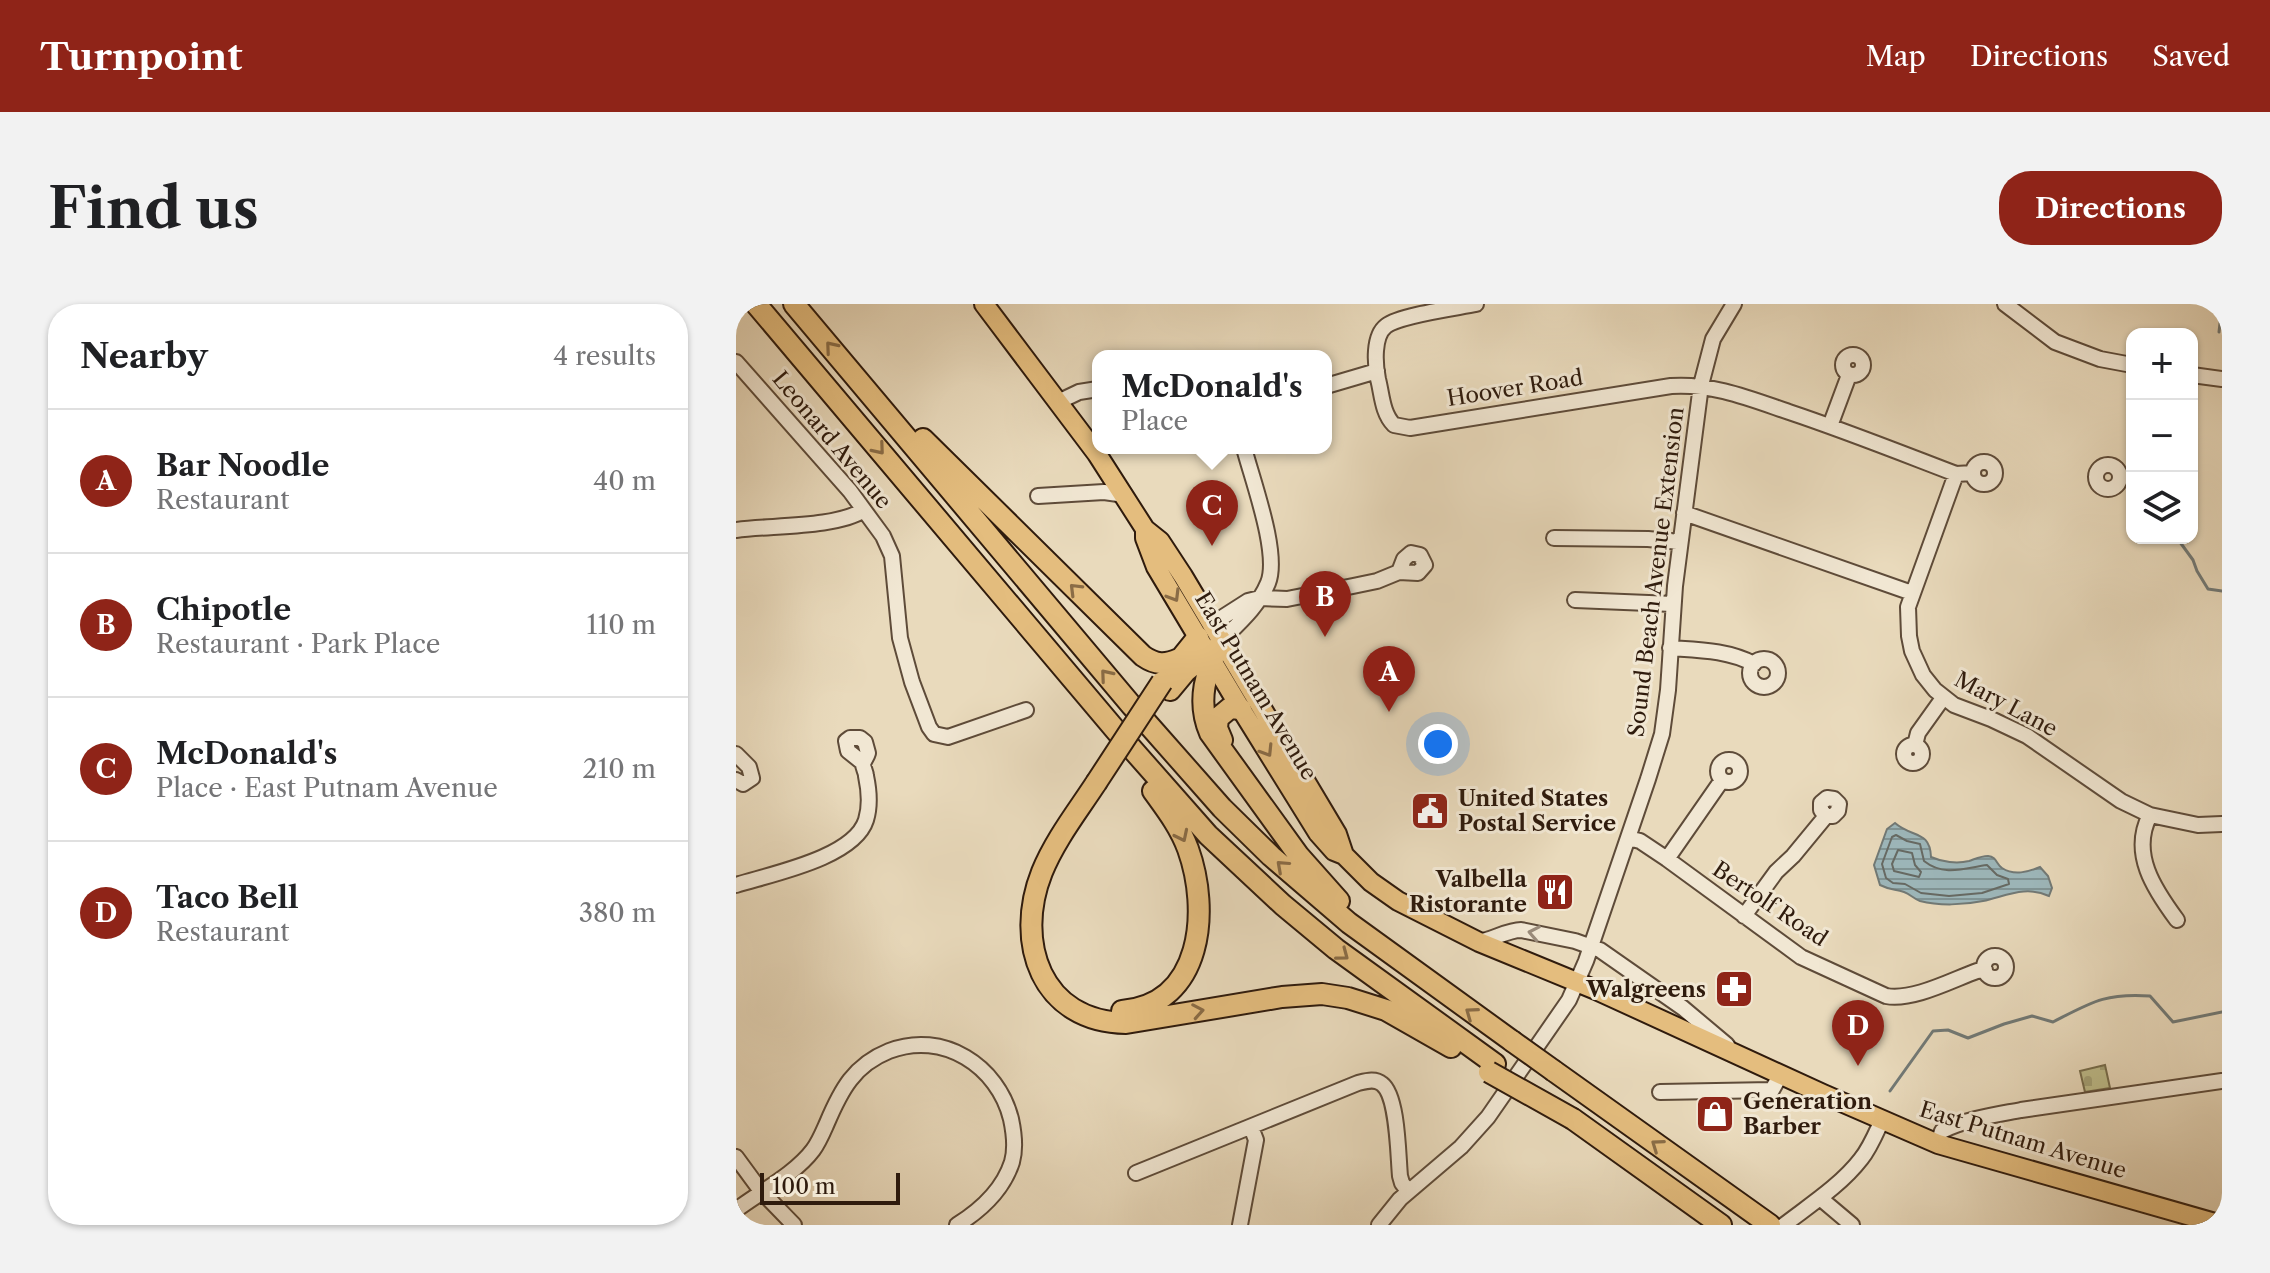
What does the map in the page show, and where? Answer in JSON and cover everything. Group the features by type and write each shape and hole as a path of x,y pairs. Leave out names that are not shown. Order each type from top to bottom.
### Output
{"highway":[{"path":"756,304 1184,810 1257,882 1336,949 1492,1068"},
{"path":"794,304 1132,706 1214,800 1271,856 1322,902 1431,984 1770,1225"},
{"path":"860,382 899,411 966,482 1143,656 1157,664 1171,663 1210,643"},
{"path":"1210,643 1203,709 1218,746 1323,884 1431,984"},
{"path":"1166,686 1180,677 1210,643"},
{"path":"1179,659 1166,686 1047,861 1038,883 1031,918 1034,951 1041,973 1054,993 1071,1009 1102,1021 1126,1023 1295,995 1322,994 1374,1005 1492,1068 1573,1119 1721,1225"},
{"path":"1074,680 1176,824 1188,849 1197,887 1198,932 1184,973 1170,991 1157,1001 1125,1011 1094,1007 1070,993 1052,968 1044,938 1044,907 1053,875 1100,787"},
{"path":"1241,709 1234,707 1223,712 1217,721 1217,728 1250,789"}],"main road":[{"name":"East Putnam Avenue","path":"984,304 1092,447"},
{"name":"East Putnam Avenue","path":"1097,454 1145,529 1145,538 1156,567 1337,834 1344,855"},
{"name":"East Putnam Avenue","path":"1210,643 1241,709 1318,833 1334,851 1344,855 1371,882 1398,901 1479,942 1577,982 1938,1144 2222,1225"}],"street":[{"path":"1332,384 1377,371 1378,340 1386,326 1410,317 1476,304"},
{"path":"2005,304 2055,342 2100,359 2126,364"},
{"name":"Sound Beach Avenue Extension","path":"1379,1225 1408,1191 1454,1154 1480,1126 1569,1000 1591,946 1662,734 1673,604 1701,385 1713,339 1732,305"},
{"name":"Leonard Avenue","path":"738,367 864,510 883,536 892,556 900,638 917,695 934,734 948,737 1026,710"},
{"name":"Hoover Road","path":"1377,371 1387,415 1394,425 1405,428 1671,386 1701,385 1830,426 1956,474"},
{"path":"1830,426 1849,375"},
{"path":"2198,376 2222,379"},
{"path":"1058,402 1079,392 1092,390"},
{"path":"1210,643 1254,608 1269,580 1271,560 1267,533 1246,454"},
{"path":"1956,474 1973,473"},
{"name":"Mary Lane","path":"1956,474 1908,607 1912,651 1923,675 1943,698 2027,736 2121,801 2150,815 2198,825 2222,824"},
{"path":"1038,496 1104,492 1125,495"},
{"path":"736,530 832,521 864,510"},
{"path":"1684,513 1912,593"},
{"path":"1554,538 1680,542"},
{"path":"1260,598 1287,599 1365,584 1399,572"},
{"path":"1575,600 1673,604"},
{"path":"1670,648 1728,654 1754,664"},
{"path":"1915,745 1918,733 1943,698"},
{"path":"736,755 749,767 752,778 743,784 736,780"},
{"path":"736,885 818,859 844,847 860,833 866,820 868,793 863,763"},
{"path":"1667,859 1722,780"},
{"path":"2150,815 2143,828 2145,866 2155,888 2177,920"},
{"path":"1744,916 1776,872 1826,816"},
{"name":"Bertolf Road","path":"1628,838 1640,841 1667,859 1801,957 1886,996 1911,995 1985,970"},
{"path":"1479,942 1521,930 1591,946 1612,957 1683,1008 1739,1056"},
{"path":"736,1210 798,1166 813,1150 850,1079 870,1061 899,1048 927,1046 951,1050 974,1061 993,1079 1008,1107 1014,1134 1012,1161 998,1189 979,1209 957,1225"},
{"path":"1660,1092 1772,1090 1781,1074"},
{"path":"1136,1173 1358,1083 1376,1081 1387,1089 1391,1099 1400,1176 1408,1191"},
{"path":"1938,1144 1942,1131 2004,1113 2222,1081"},
{"path":"1784,1225 1820,1198 1863,1157 1882,1120"},
{"path":"1240,1225 1256,1140 1251,1127"},
{"path":"736,1157 761,1191 794,1225"},
{"path":"1820,1198 1852,1225"}],"green space":[{"path":"2105,1065 2110,1088 2085,1092 2080,1071"}],"water":[{"path":"1895,823 1924,838 1931,857 1940,860 1960,862 1988,856 2002,868 2016,873 2040,867 2048,876 2052,888 2049,896 2024,891 1976,902 1943,904 1920,901 1904,892 1880,885 1874,865 1887,829"}],"waterway":[{"path":"2219,332 2222,306"},
{"path":"2181,544 2208,589 2222,591"},
{"path":"1890,1091 1933,1031 1948,1030 1968,1038 2032,1016 2053,1022 2089,1004 2121,996 2150,996 2173,1022 2222,1012"}],"place":[{"name":"McDonald's","path":"1212,546"},
{"name":"Chipotle","path":"1325,637"},
{"name":"Bar Noodle","path":"1389,712"},
{"name":"United States Postal Service","path":"1430,811"},
{"name":"Valbella Ristorante","path":"1555,892"},
{"name":"Walgreens","path":"1734,989"},
{"name":"Taco Bell","path":"1858,1066"},
{"name":"Generation Barber","path":"1715,1114"}]}
